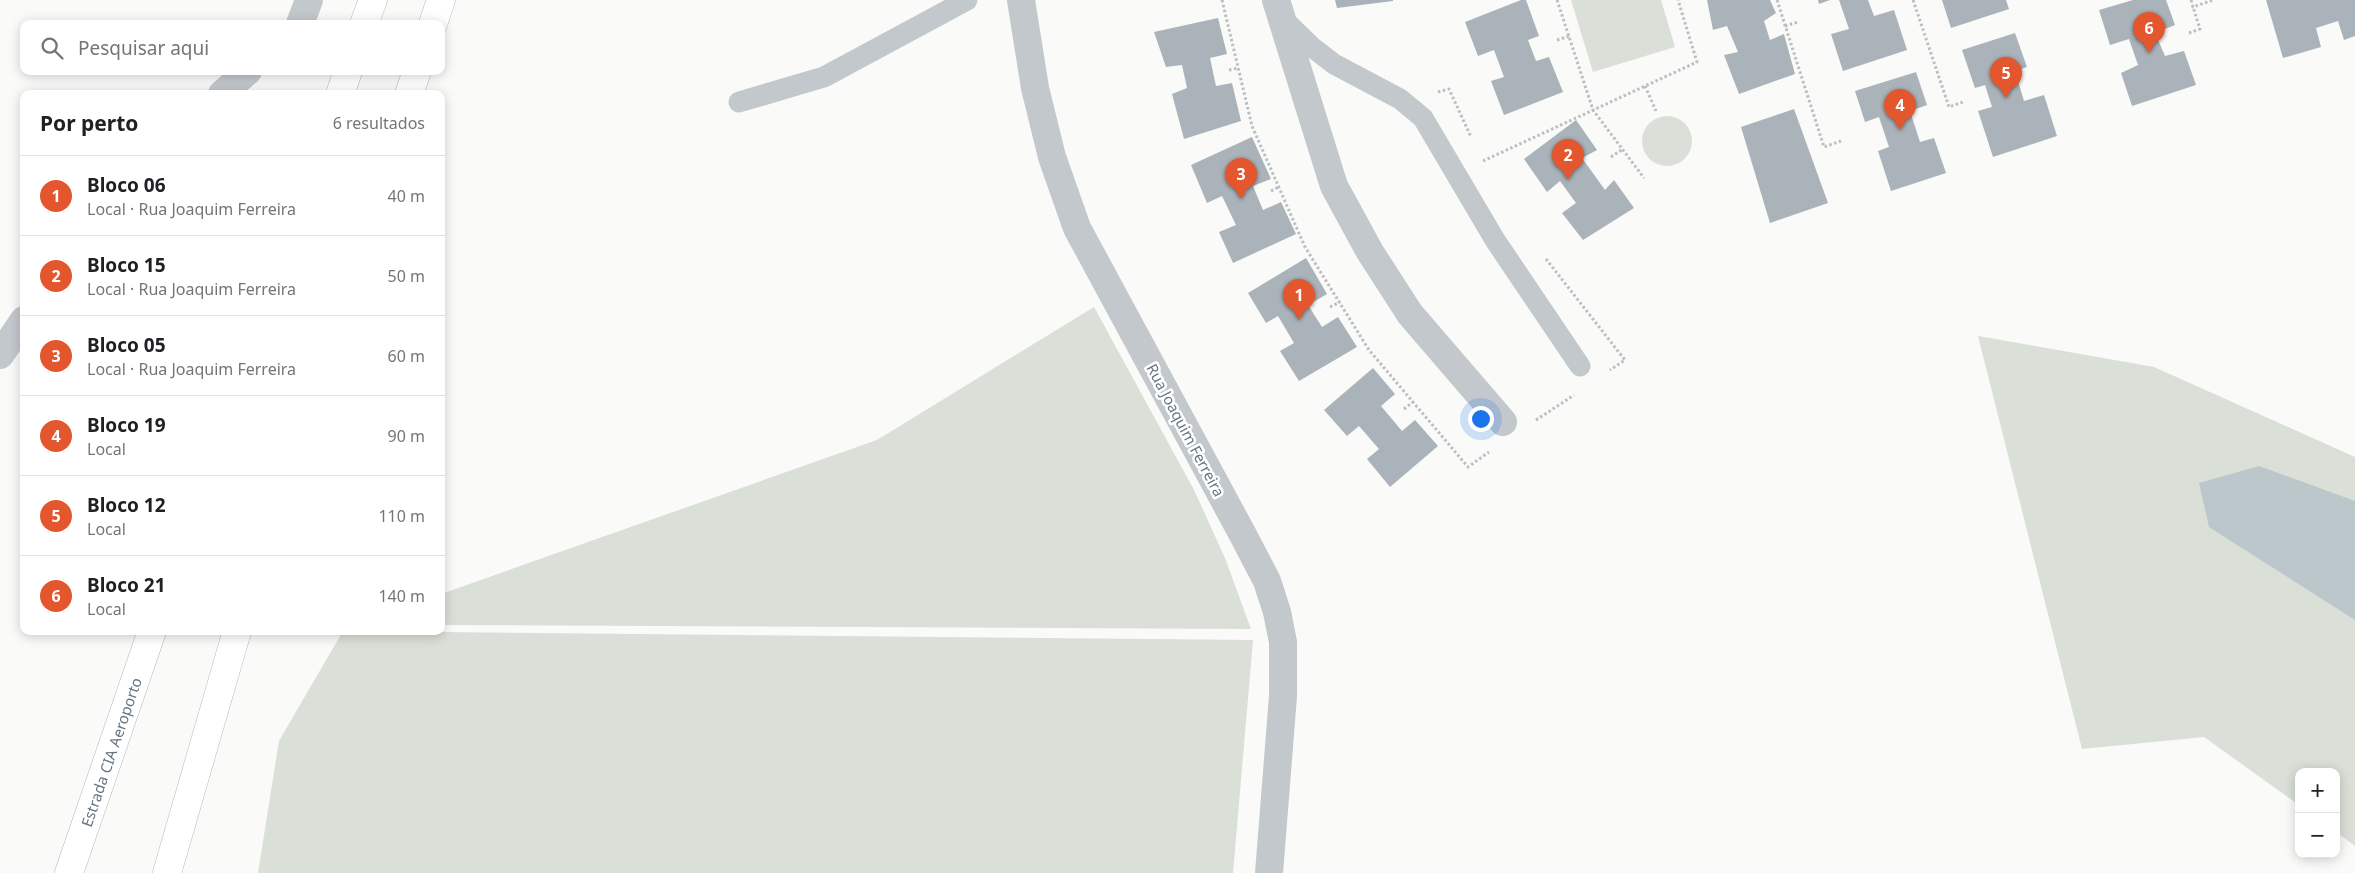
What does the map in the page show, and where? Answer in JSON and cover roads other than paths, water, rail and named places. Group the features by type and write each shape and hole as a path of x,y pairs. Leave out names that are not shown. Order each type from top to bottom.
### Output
{"highway":[{"path":"366,20 373,0"},
{"path":"434,20 441,0"},
{"path":"341,90 347,75"},
{"path":"410,90 416,75"},
{"name":"Estrada CIA Aeroporto","path":"69,873 151,635"},
{"path":"166,873 237,635"}],"street":[{"path":"301,20 308,0"},
{"name":"Rua Joaquim Ferreira","path":"1021,0 1037,96 1052,156 1077,228 1243,535 1267,582 1277,612 1283,642 1283,696 1269,873"},
{"path":"1277,8 1334,186 1370,252 1410,314 1503,422"},
{"path":"227,90 243,75"},
{"path":"0,355 20,326"}],"lane":[{"path":"739,102 824,77 967,0"},
{"path":"1277,8 1312,47 1334,64 1400,99 1423,118 1495,240 1580,366"}],"place":[{"name":"Bloco 21","path":"2149,53"},
{"name":"Bloco 12","path":"2006,98"},
{"name":"Bloco 19","path":"1900,130"},
{"name":"Bloco 15","path":"1568,180"},
{"name":"Bloco 05","path":"1241,199"},
{"name":"Bloco 06","path":"1299,320"}]}
